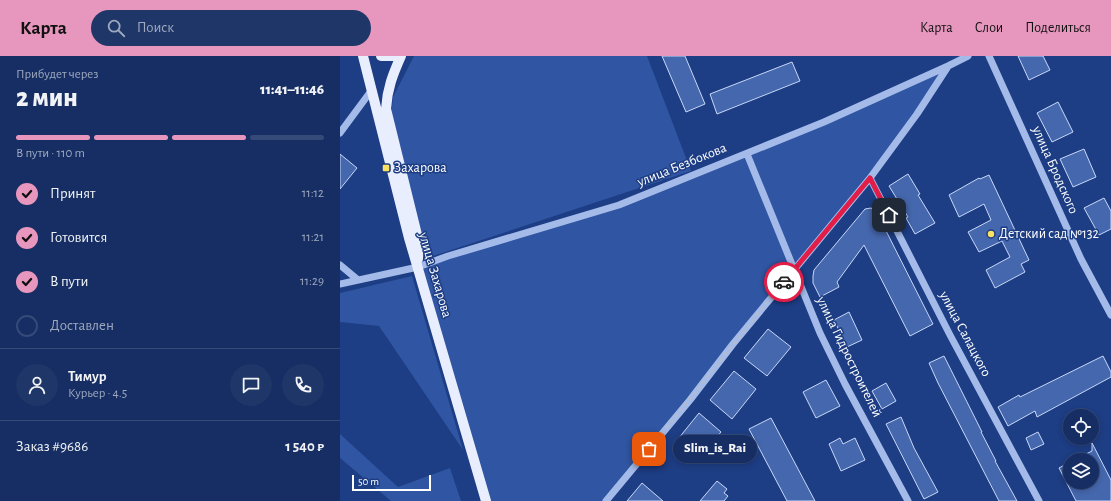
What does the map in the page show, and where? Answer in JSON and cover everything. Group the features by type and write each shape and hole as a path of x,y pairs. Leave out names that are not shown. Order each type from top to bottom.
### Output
{"main road":[{"name":"улица Захарова","path":"363,56 418,267 486,501"},
{"path":"381,56 394,56"},
{"path":"401,56 392,76 386,95 386,109 419,243 418,267"}],"street":[{"name":"улица Безбокова","path":"340,284 418,267 448,256 619,204 824,122 968,56"},
{"name":"улица Бродского","path":"989,56 1081,259 1111,315"},
{"path":"606,501 870,178 917,114 948,66"},
{"path":"340,133 371,91"},
{"name":"улица Гидростроителей","path":"747,154 820,333 844,384 908,501"},
{"name":"улица Салацкого","path":"870,178 950,335 1039,501"},
{"path":"340,265 358,280"}],"shaded area":[{"path":"414,56 647,56 691,171 427,258 391,116 393,97"},
{"path":"948,66 870,178 607,501 486,501 418,267 619,205"},
{"path":"412,276 463,450 379,326 340,322 340,293"},
{"path":"340,434 398,487 450,468 461,501 391,501 340,458"}],"building":[{"path":"662,56 685,56 705,104 686,112"},
{"path":"1018,56 1043,56 1050,70 1029,80"},
{"path":"792,62 800,81 717,114 710,94"},
{"path":"1058,102 1073,132 1052,142 1037,113"},
{"path":"1084,149 1096,177 1073,187 1060,159"},
{"path":"340,154 357,168 340,189"},
{"path":"908,174 920,194 918,195 935,223 915,234 906,218 908,217 889,186"},
{"path":"989,175 1029,260 1021,264 1025,272 995,288 986,270 1010,257 1002,241 979,252 968,232 991,220 984,204 959,217 949,195 979,178 980,179"},
{"path":"1104,198 1111,211 1111,229 1099,235 1084,208"},
{"path":"871,208 876,211 933,324 910,336 864,245 837,282 839,287 820,297 813,283 814,270 865,209"},
{"path":"849,312 862,340 847,347 834,320"},
{"path":"768,329 791,347 767,376 744,358"},
{"path":"944,356 995,461 1017,501 999,501 938,383 929,363"},
{"path":"1103,356 1111,372 1111,377 1037,417 1035,411 1008,426 998,407 1019,395 1020,397"},
{"path":"734,371 756,389 732,419 710,400"},
{"path":"826,380 840,406 816,418 803,392"},
{"path":"886,383 896,401 882,409 872,391"},
{"path":"699,413 721,432 696,462 674,444"},
{"path":"901,417 914,448 938,492 924,499 886,424"},
{"path":"771,418 815,501 787,501 749,429"},
{"path":"1038,432 1044,444 1031,450 1026,438"},
{"path":"840,438 843,444 855,438 865,460 841,471 829,444"},
{"path":"1093,445 1097,453 1088,453 1092,451"},
{"path":"1099,457 1111,480 1111,501 1076,501 1070,489 1099,489"},
{"path":"1063,466 1063,476 1059,468"},
{"path":"717,481 727,489 724,493 728,496 724,501 700,501"},
{"path":"642,483 663,501 627,501"}],"way so far":[{"path":"649,449 784,282"}],"place":[{"name":"Захарова","path":"386,168"},
{"name":"Детский сад №132","path":"991,234"},
{"name":"Slim_is_Rai","path":"649,449"}],"route":[{"path":"784,282 870,178 889,215"}]}
